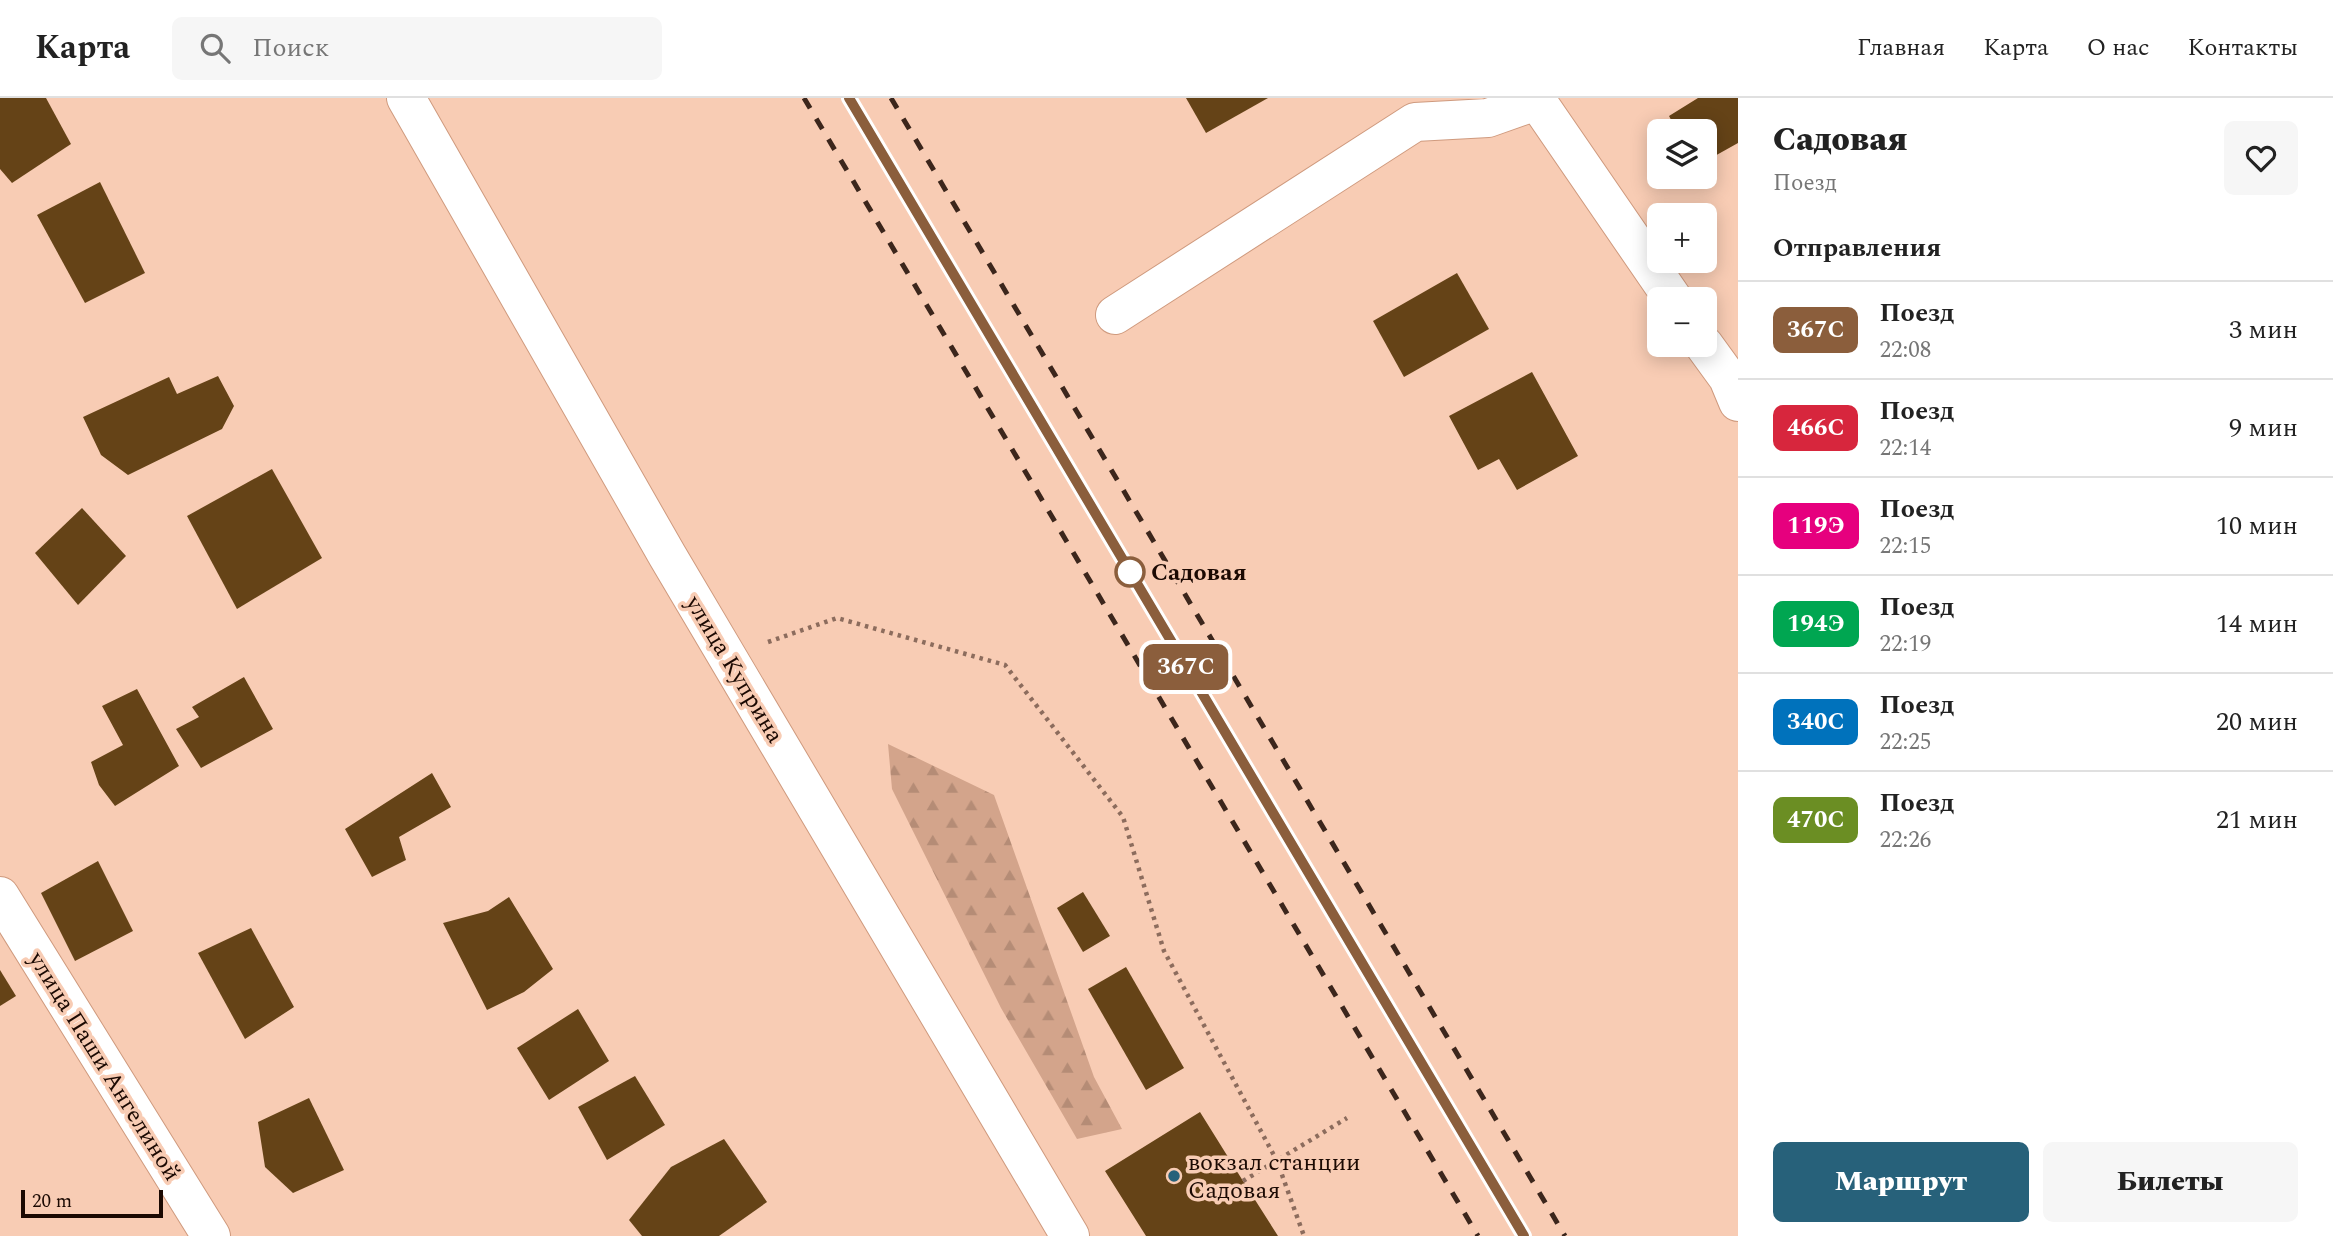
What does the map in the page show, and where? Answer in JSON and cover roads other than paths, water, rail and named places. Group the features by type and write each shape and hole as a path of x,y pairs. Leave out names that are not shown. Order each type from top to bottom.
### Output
{"street":[{"name":"улица Куприна","path":"406,98 667,555 1070,1236"},
{"path":"1115,315 1415,122 1488,118 1535,100 1665,287"},
{"path":"1713,357 1728,378 1738,402"},
{"name":"улица Паши Ангелиной","path":"0,896 211,1236"}],"railway":[{"path":"804,98 1478,1236"},
{"path":"849,98 1524,1236"},
{"path":"891,98 1565,1236"}],"train":[{"name":"367С","path":"849,98 1524,1236"}],"place":[{"name":"Садовая","path":"1130,572"},
{"name":"вокзал станции Садовая","path":"1174,1176"}]}
